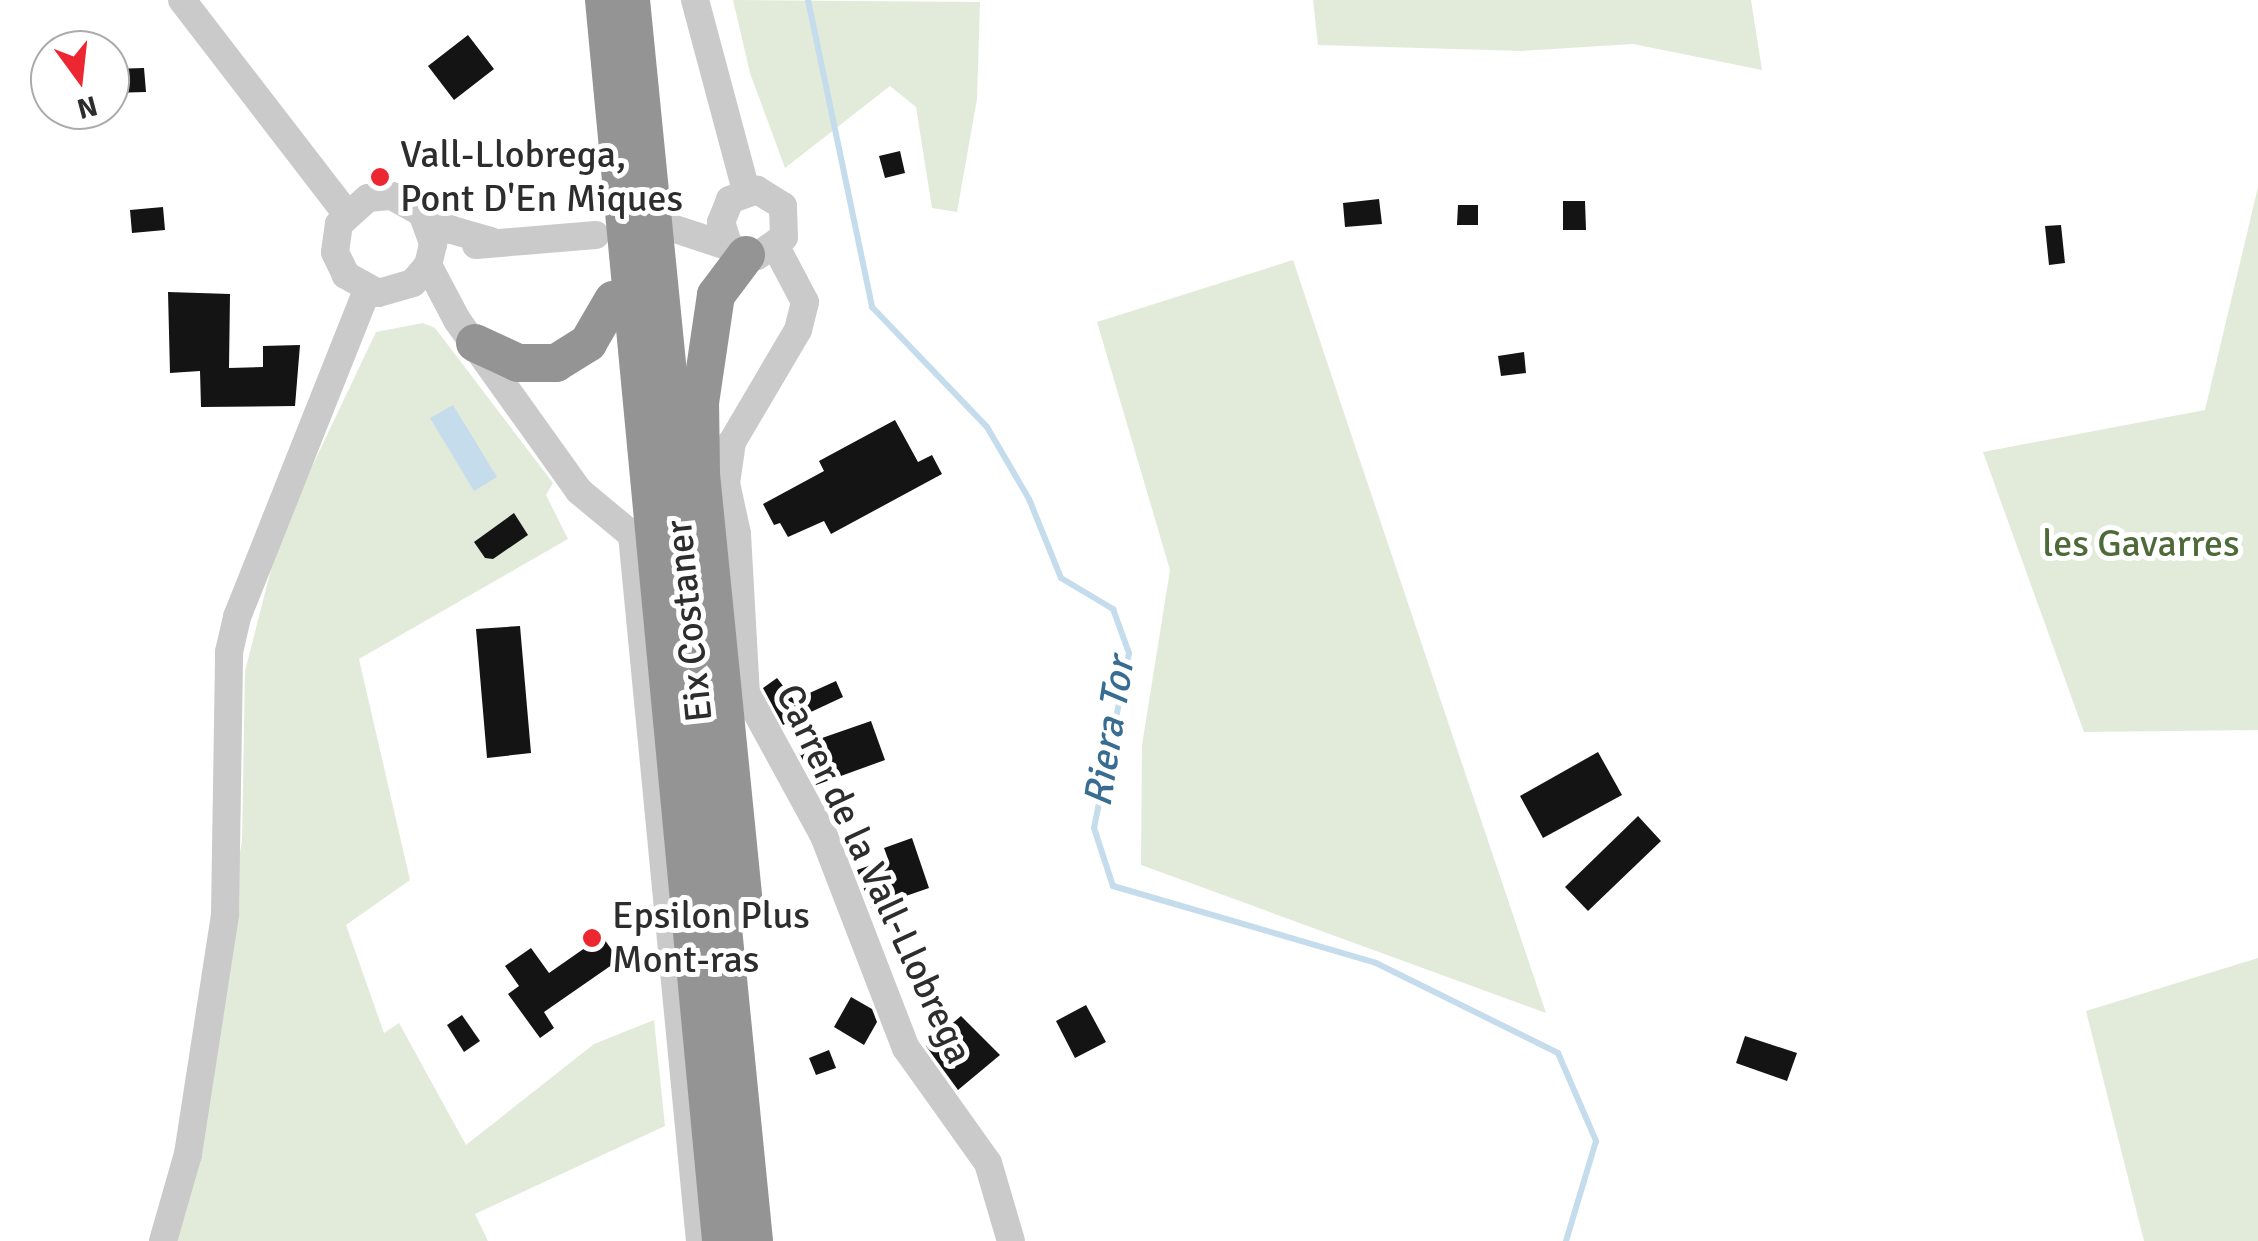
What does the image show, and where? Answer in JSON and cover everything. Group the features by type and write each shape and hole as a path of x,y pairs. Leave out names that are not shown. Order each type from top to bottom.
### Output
{"highway":[{"path":"602,0 600,124 632,535"},
{"path":"602,0 721,1241"},
{"name":"Eix Costaner","path":"631,0 754,1241"},
{"path":"750,248 716,295 704,344 701,472 778,1241"},
{"path":"466,332 518,363 556,363 588,343 613,300"}],"street":[{"path":"182,0 346,214"},
{"path":"695,0 746,191"},
{"path":"746,191 769,193 783,206 787,227 750,248 675,229 724,210 746,191"},
{"path":"466,332 346,275 335,252 346,214 381,195 490,241"},
{"path":"724,210 750,248"},
{"path":"422,213 431,232 430,261 466,332 579,491 632,535 700,1241"},
{"path":"380,291 413,283 430,261 490,241 596,235"},
{"name":"Carrer de la Vall-Llobrega","path":"750,248 805,302 798,330 732,442 726,483 737,534 746,693 824,836 906,1048 988,1163 1010,1241"},
{"path":"163,1241 188,1154 226,914 229,652 237,617 380,291"}],"green space":[{"path":"733,0 980,2 977,99 957,212 932,208 916,107 890,86 785,168 750,73"},
{"path":"1313,0 1751,0 1762,70 1633,44 1522,51 1318,45"},
{"name":"les Gavarres","path":"2258,187 2258,730 2084,732 1983,452 2205,410"},
{"path":"1293,260 1546,1013 1141,865 1142,745 1170,570 1097,322"},
{"path":"423,323 435,328 553,483 546,495 568,539 359,659 410,880 346,925 384,1033 399,1023 466,1145 594,1044 654,1020 665,1126 475,1214 488,1241 171,1241 242,841 245,671 280,534 376,332"},
{"path":"2258,958 2258,1241 2144,1241 2086,1011"}],"water":[{"path":"453,405 497,477 474,491 430,418"}],"building":[{"path":"468,35 494,69 454,100 428,66"},
{"path":"130,68 144,68 146,92 130,92"},
{"path":"900,151 905,173 885,178 879,156"},
{"path":"1379,199 1382,224 1345,227 1343,203"},
{"path":"1563,201 1585,201 1586,230 1563,230"},
{"path":"1458,205 1478,205 1478,225 1457,225"},
{"path":"163,207 165,230 132,233 130,210"},
{"path":"2061,225 2065,263 2049,265 2045,226"},
{"path":"168,292 230,294 229,368 263,367 263,346 300,345 295,406 201,407 200,371 170,373"},
{"path":"1524,352 1526,373 1501,376 1498,356"},
{"path":"895,420 918,462 932,455 942,474 831,534 824,521 788,537 780,523 774,525 763,504 824,471 819,461"},
{"path":"514,513 528,535 493,559 485,558 474,542"},
{"path":"520,626 531,753 487,758 476,629"},
{"path":"777,678 794,700 836,681 843,697 783,725 763,688"},
{"path":"871,721 885,760 816,785 796,747"},
{"path":"1598,752 1622,795 1543,838 1520,796"},
{"path":"1638,816 1661,841 1588,911 1565,887"},
{"path":"912,838 929,888 871,908 857,870 888,859 884,848"},
{"path":"602,936 619,960 544,1012 554,1028 540,1038 508,994 519,986 505,966 531,948 549,973"},
{"path":"851,997 872,1009 877,1022 864,1045 834,1027"},
{"path":"1086,1005 1106,1042 1075,1058 1056,1021"},
{"path":"462,1015 480,1041 464,1052 447,1025"},
{"path":"961,1016 1000,1055 958,1090 926,1046"},
{"path":"1745,1036 1797,1053 1787,1081 1736,1063"},
{"path":"829,1050 836,1068 816,1075 809,1058"}],"waterway":[{"name":"Riera Tor","path":"808,0 872,307 987,427 1029,499 1061,578 1113,609 1129,653 1094,828 1113,886 1376,963 1558,1053 1596,1141 1566,1241"}],"place":[{"name":"Vall-Llobrega, Pont D'En Miques","path":"380,177"},
{"name":"Epsilon Plus Mont-ras","path":"592,938"}]}
